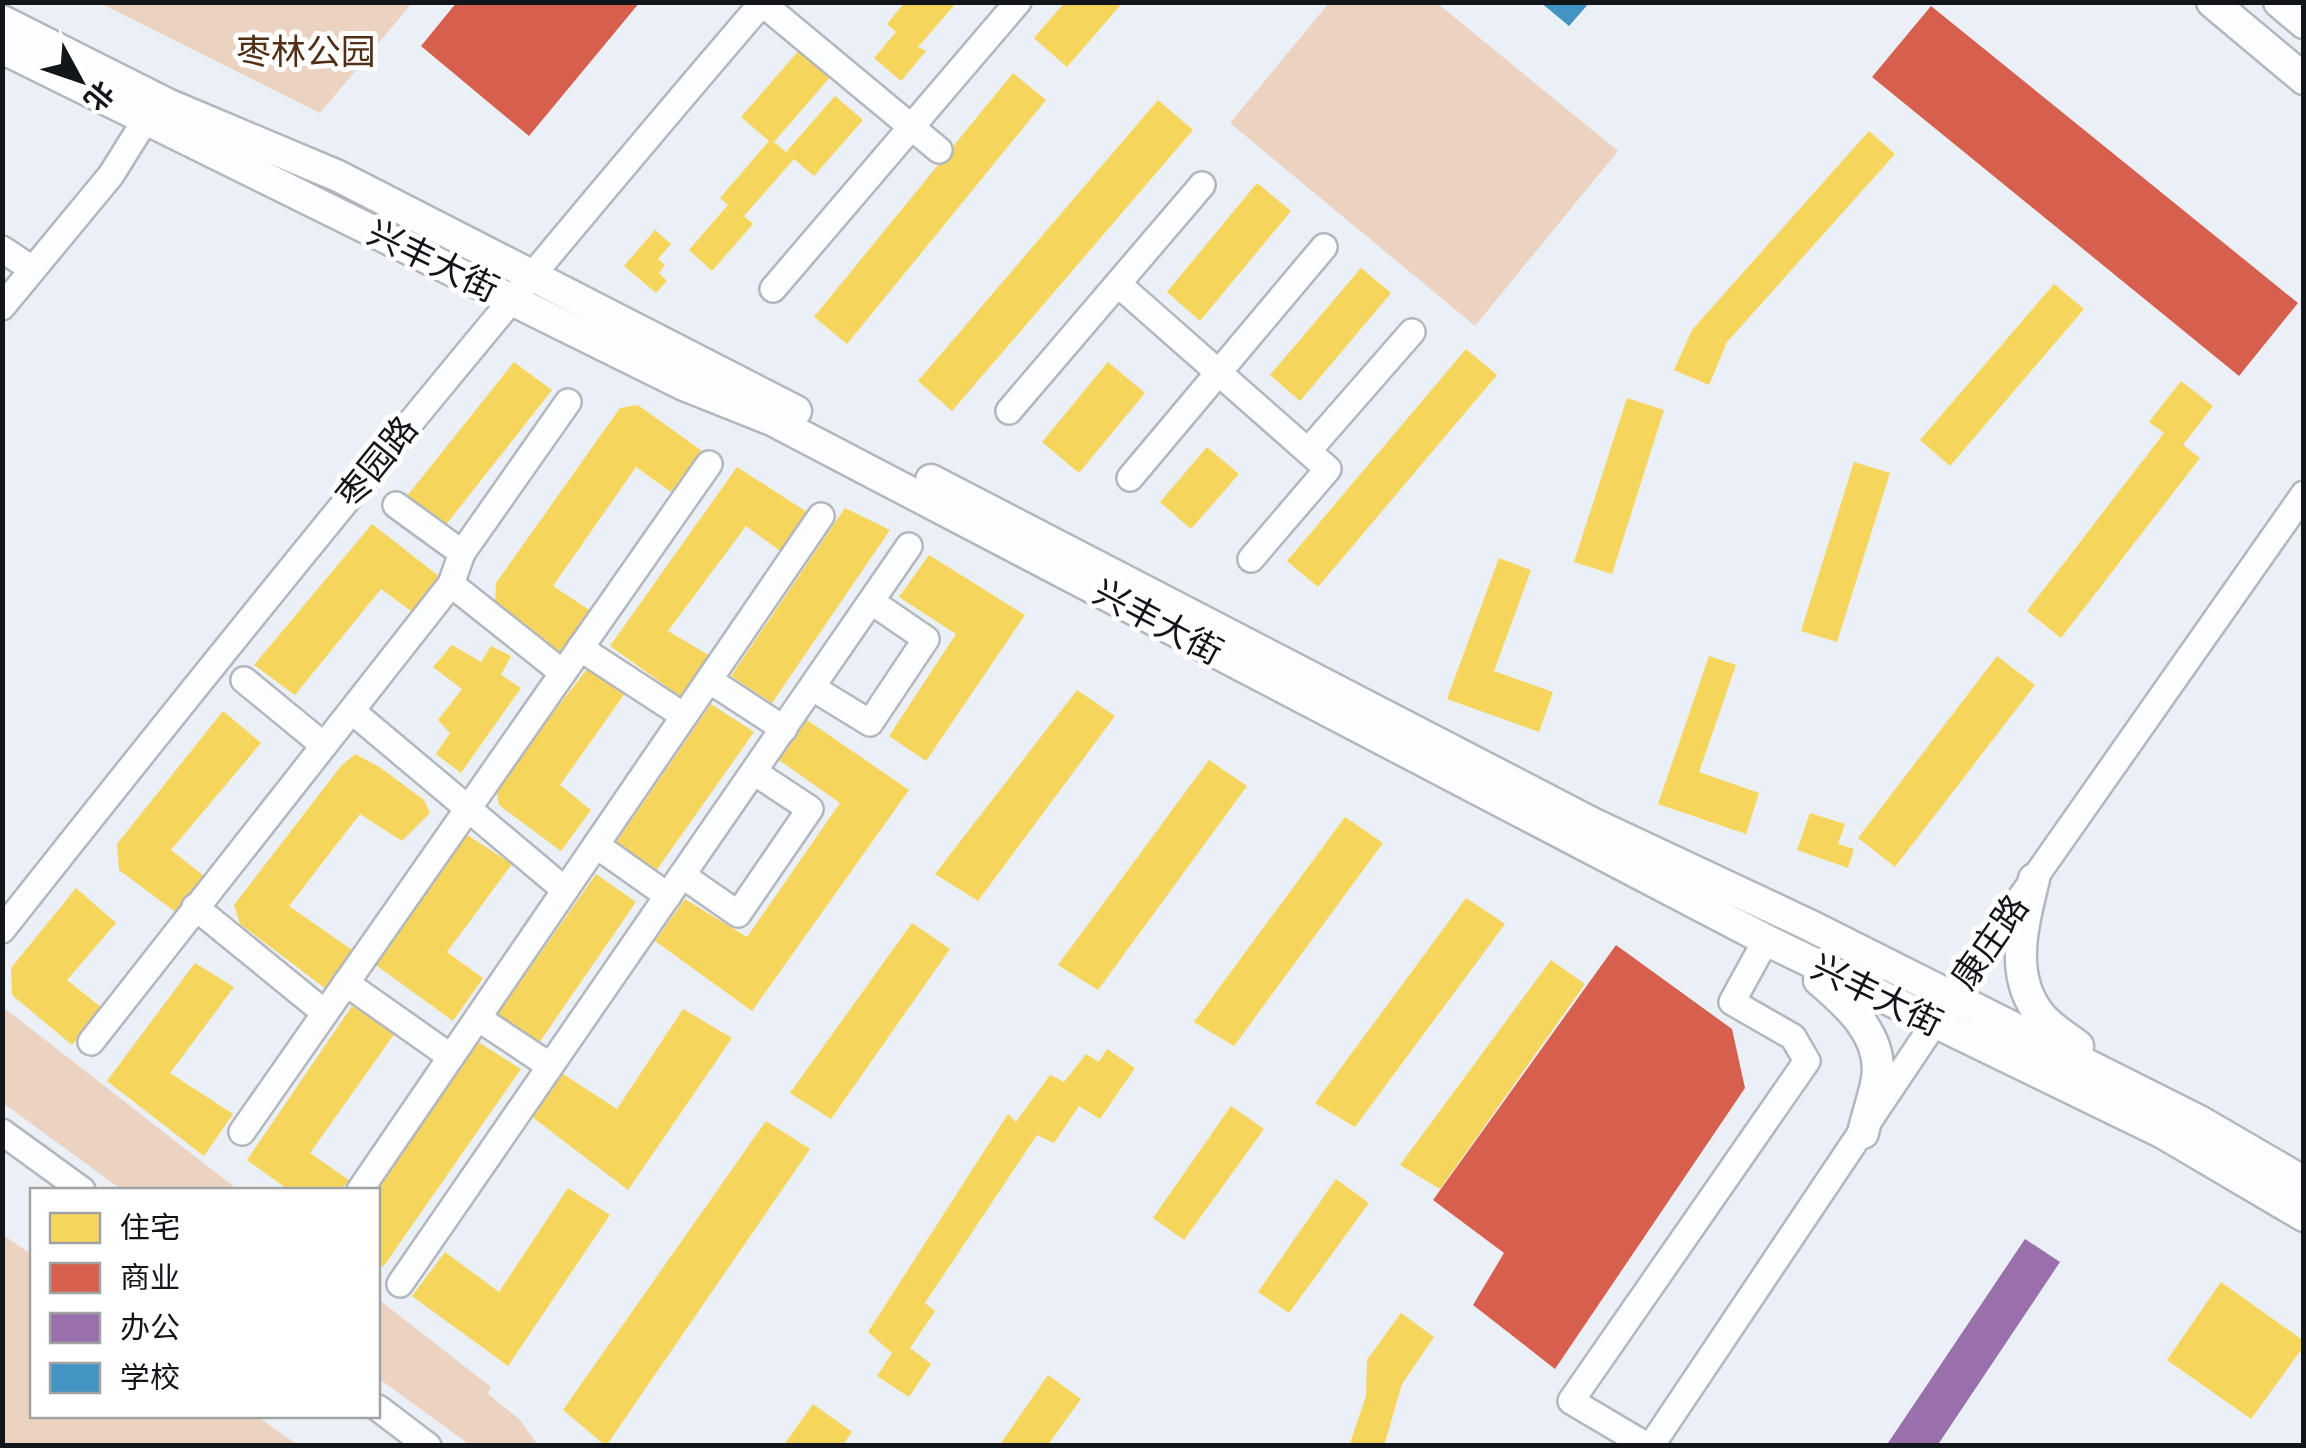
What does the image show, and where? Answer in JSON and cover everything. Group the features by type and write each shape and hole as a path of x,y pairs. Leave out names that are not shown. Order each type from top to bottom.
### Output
{"main road":[{"path":"2212,2 2304,79"},
{"path":"2279,2 2304,24"},
{"name":"兴丰大街","path":"2,21 166,104 338,176 1592,823 1807,924 1943,1010 2304,1216"},
{"name":"兴丰大街","path":"2,48 684,385 772,420 1775,944 2100,1071 2201,1122 2304,1182"},
{"path":"2034,879 2019,956 2026,994 2044,1019 2083,1050 2100,1071"},
{"path":"1775,944 1852,1008 1873,1045 1878,1074 1862,1133"}],"street":[{"path":"762,2 940,150"},
{"name":"枣园路","path":"2,930 216,658 510,298 762,2"},
{"path":"774,289 1018,2"},
{"path":"2,307 111,174 146,120"},
{"path":"1009,411 1202,185"},
{"path":"1130,478 1324,248"},
{"path":"2,249 32,269"},
{"path":"1118,284 1328,469 1251,559"},
{"path":"1308,451 1412,332"},
{"path":"91,1042 451,584 462,553 568,402"},
{"path":"242,1132 709,464"},
{"name":"康庄路","path":"1649,1446 1943,1010 2304,494"},
{"path":"396,505 462,553"},
{"path":"361,1188 821,516"},
{"path":"400,1284 909,546"},
{"path":"451,584 563,673"},
{"path":"813,688 870,724 926,639 872,602"},
{"path":"580,648 684,716"},
{"path":"244,680 322,744"},
{"path":"708,680 784,728"},
{"path":"352,712 565,890"},
{"path":"596,845 738,914 810,809 754,772"},
{"path":"195,907 325,1013"},
{"path":"1649,1446 1570,1401 1808,1060 1793,1036 1732,1002 1775,944"},
{"path":"346,983 451,1057"},
{"path":"478,1018 550,1066"},
{"path":"2,1132 79,1188"},
{"path":"380,1410 428,1446"}],"green space":[{"name":"枣林公园","path":"100,3 412,3 320,113"},
{"path":"1329,3 1437,3 1618,151 1475,326 1230,123"},
{"path":"2,1007 235,1188 119,1188 3,1103"},
{"path":"2,1234 30,1254 30,1418 259,1418 298,1445 3,1445"},
{"path":"380,1301 491,1387 488,1394 519,1419 538,1445 470,1445 380,1379"}],"building: 住宅":[{"path":"905,2 957,2 918,47 926,51 901,81 874,58 896,32 887,24"},
{"path":"1065,2 1123,2 1067,67 1034,38"},
{"path":"1932,17 1991,64 1940,122 1884,76"},
{"path":"801,48 832,75 774,142 786,152 835,96 863,120 814,176 794,159 744,216 753,224 712,271 689,250 728,205 720,198 769,141 741,117"},
{"path":"1013,73 1046,100 847,344 814,317"},
{"path":"1158,100 1193,130 952,411 918,381"},
{"path":"2079,129 2139,179 2084,246 2023,196"},
{"path":"1869,131 1895,154 1727,342 1709,385 1674,370 1692,330"},
{"path":"1257,183 1291,211 1200,321 1167,292"},
{"path":"655,230 671,244 658,259 665,265 659,273 667,281 656,293 624,266"},
{"path":"2231,253 2291,301 2235,370 2176,321"},
{"path":"1361,268 1391,293 1300,401 1270,375"},
{"path":"2054,284 2084,309 1950,466 1920,440"},
{"path":"1466,349 1497,375 1318,587 1287,561"},
{"path":"514,362 552,390 445,526 407,496"},
{"path":"1108,362 1145,393 1079,473 1042,442"},
{"path":"2181,381 2213,406 2183,445 2200,458 2061,638 2027,611 2164,433 2149,422"},
{"path":"1627,398 1664,410 1612,574 1574,562"},
{"path":"638,405 702,451 671,492 636,467 553,586 591,611 562,653 495,605 496,583 620,408"},
{"path":"1207,447 1239,474 1191,529 1160,502"},
{"path":"1854,462 1890,473 1837,642 1801,631"},
{"path":"737,467 810,514 783,553 746,526 668,631 712,657 684,699 610,646"},
{"path":"845,508 890,530 772,703 731,676"},
{"path":"372,524 440,577 414,613 381,589 295,695 254,665"},
{"path":"929,555 1025,615 926,761 889,736 956,634 899,597"},
{"path":"1499,558 1531,570 1494,671 1553,692 1539,732 1447,699"},
{"path":"452,645 481,662 491,646 511,656 501,675 521,688 461,773 436,754 450,733 438,720 462,689 433,667"},
{"path":"1709,656 1736,665 1699,772 1759,793 1746,834 1658,804"},
{"path":"1997,656 2035,685 1895,867 1858,838"},
{"path":"587,669 626,692 560,785 591,810 561,851 499,805 496,787"},
{"path":"1077,690 1115,716 978,901 935,874"},
{"path":"711,704 754,732 656,871 615,844"},
{"path":"223,711 261,743 171,850 208,879 181,916 119,870 117,844"},
{"path":"807,720 909,790 752,1011 655,941 685,899 747,937 840,803 779,760"},
{"path":"355,754 424,800 430,813 402,841 360,814 289,906 355,952 326,989 240,924 234,905 341,766"},
{"path":"1209,760 1247,786 1098,990 1058,965"},
{"path":"1810,813 1845,824 1838,844 1854,849 1848,868 1797,850"},
{"path":"1345,817 1383,843 1234,1046 1194,1022"},
{"path":"463,832 512,864 447,952 483,978 453,1021 369,960"},
{"path":"596,874 636,902 539,1043 497,1015"},
{"path":"76,888 116,923 67,980 102,1008 72,1045 12,995 11,968"},
{"path":"1466,898 1505,924 1355,1127 1315,1103"},
{"path":"912,923 950,949 831,1119 790,1093"},
{"path":"1551,960 1585,984 1440,1189 1400,1165"},
{"path":"195,963 234,987 170,1073 233,1114 204,1156 107,1081"},
{"path":"352,1006 395,1033 310,1153 349,1180 343,1188 286,1188 247,1160"},
{"path":"683,1009 732,1038 628,1190 531,1116 563,1074 617,1109"},
{"path":"478,1042 521,1069 383,1267 380,1188 375,1188"},
{"path":"1107,1049 1135,1068 1100,1119 1079,1106 1054,1143 1037,1135 925,1303 935,1311 910,1348 931,1364 909,1397 877,1376 892,1353 868,1332 1008,1114 1016,1122 1050,1075 1064,1082 1086,1054 1099,1062"},
{"path":"1231,1106 1264,1129 1184,1240 1153,1218"},
{"path":"766,1121 810,1149 606,1446 563,1410"},
{"path":"1336,1179 1369,1203 1289,1313 1258,1292"},
{"path":"568,1188 610,1215 508,1366 412,1296 445,1252 499,1292"},
{"path":"2221,1282 2304,1341 2251,1419 2167,1360"},
{"path":"1401,1313 1434,1337 1402,1384 1384,1446 1349,1446 1366,1396 1367,1360"},
{"path":"1048,1375 1081,1399 1047,1446 999,1446"},
{"path":"813,1404 852,1432 842,1446 783,1446"}],"building: 商业":[{"path":"457,2 640,2 529,136 421,46"},
{"path":"1931,6 2298,303 2239,376 1872,77"},
{"path":"1616,945 1732,1029 1745,1088 1555,1369 1473,1305 1504,1253 1433,1200"}],"building: 办公":[{"path":"2025,1239 2060,1262 1937,1446 1886,1446"}],"building: 学校":[{"path":"1540,2 1590,2 1569,26"}]}
